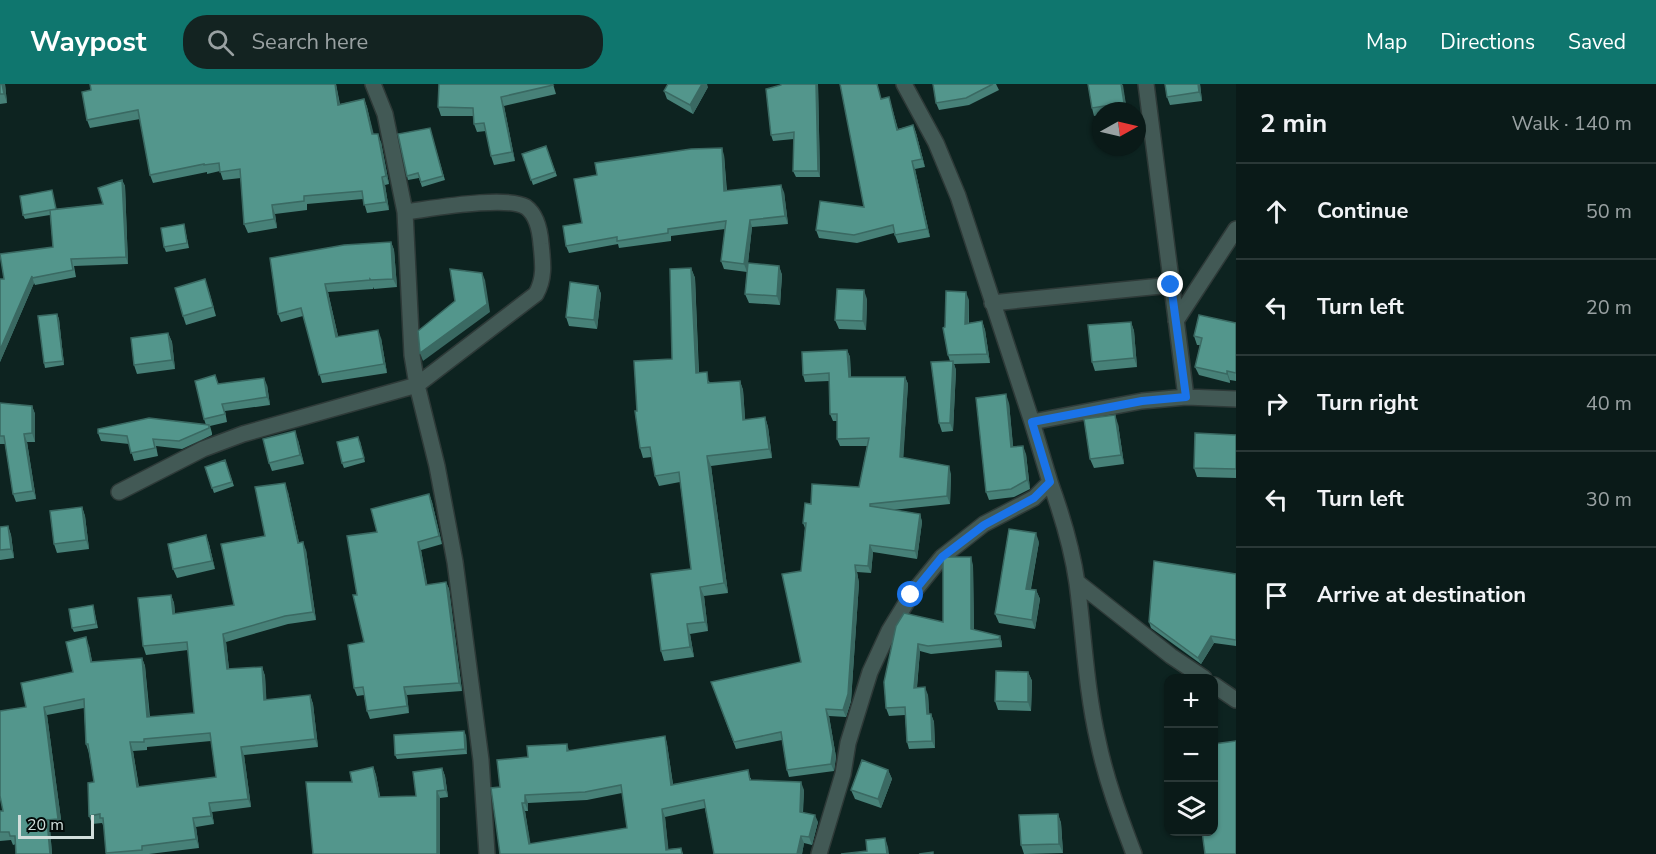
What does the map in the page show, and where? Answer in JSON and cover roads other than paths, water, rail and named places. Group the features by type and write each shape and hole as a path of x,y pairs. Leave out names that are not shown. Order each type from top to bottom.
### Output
{"street":[{"path":"374,84 385,114 405,212 412,355 455,562 481,760 487,854"},
{"path":"904,84 936,143 958,196 1064,521 1077,582 1083,654 1098,741 1116,805 1134,854"},
{"path":"1146,84 1186,397"},
{"path":"119,492 203,449 243,434 417,385 536,294 543,274 543,263 535,216 528,208 520,204 499,201 405,212"},
{"path":"1176,321 1236,230"},
{"path":"992,303 1171,285"},
{"path":"1032,422 1142,401 1186,397 1236,399"},
{"path":"819,854 843,774 848,743 870,672 911,595 942,557 984,525 1034,498 1050,482"},
{"path":"1077,582 1171,656 1198,674"},
{"path":"1218,688 1236,700"}]}
